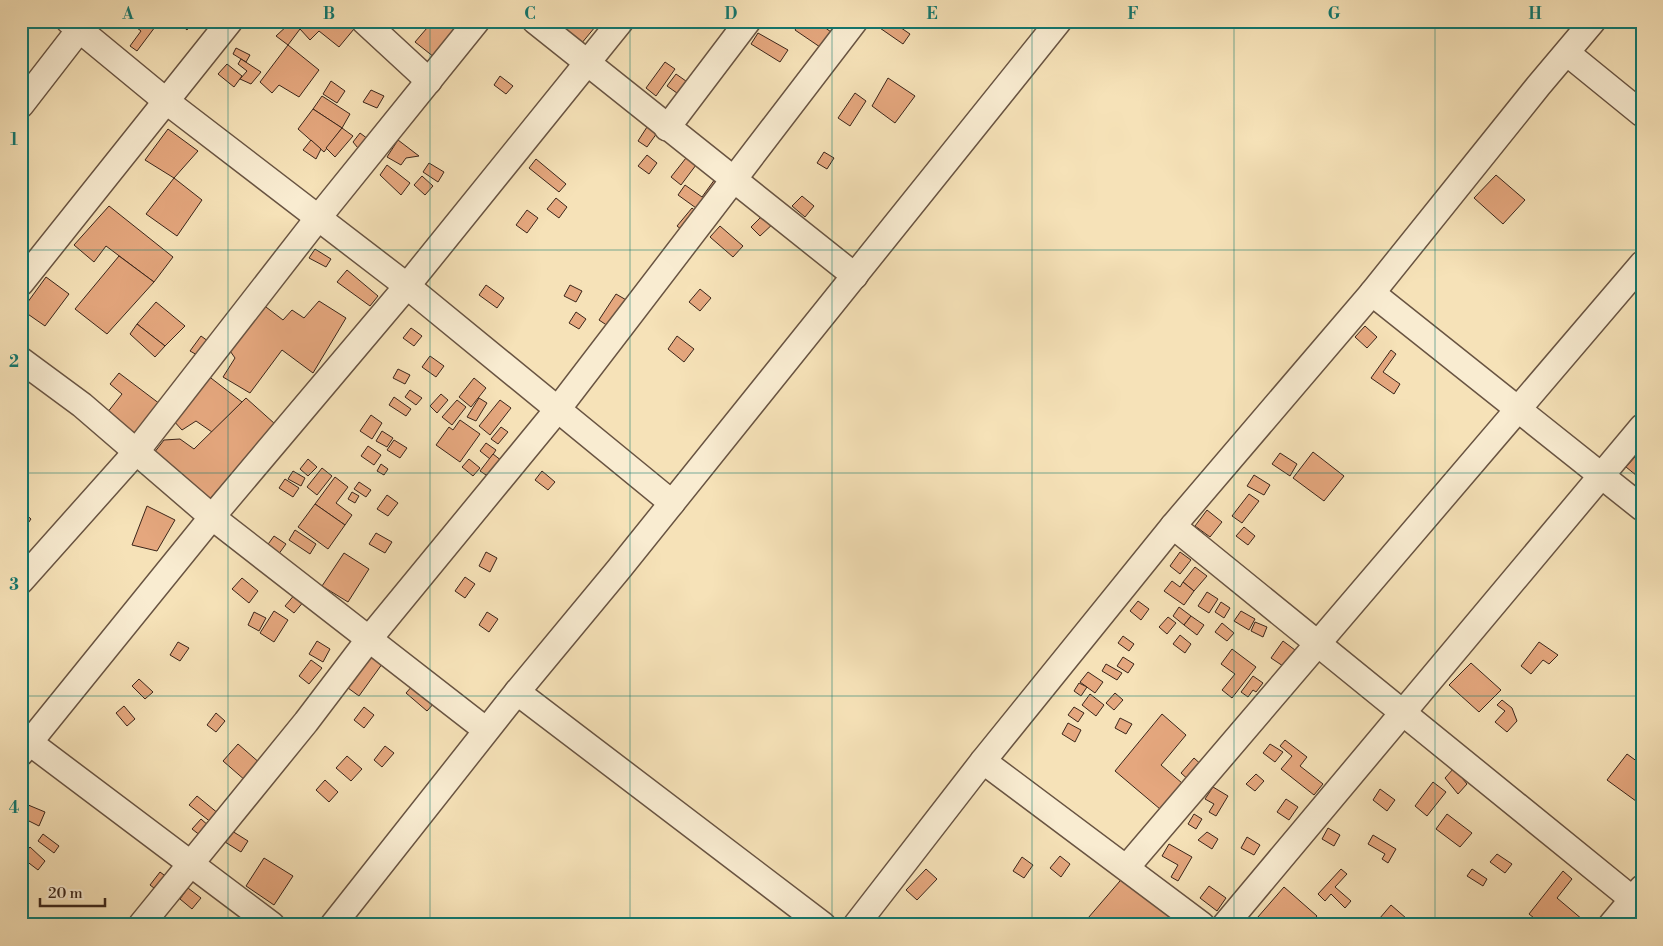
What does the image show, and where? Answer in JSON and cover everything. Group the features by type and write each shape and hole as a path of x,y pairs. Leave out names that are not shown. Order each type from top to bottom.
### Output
{"street":[{"path":"21,282 230,21"},
{"path":"364,21 429,81"},
{"path":"21,581 136,452 318,218 477,21"},
{"path":"535,21 855,276"},
{"path":"272,925 192,864 24,744 407,286 621,21"},
{"path":"668,128 748,21"},
{"path":"856,925 983,761 1173,526 1372,293 1593,21"},
{"path":"21,105 78,24 166,101 407,286 672,503"},
{"path":"333,925 486,730 855,276 1050,25"},
{"path":"141,925 306,722 369,639 558,409 733,180 843,26"},
{"path":"1567,53 1642,114"},
{"path":"1127,867 1319,645 1642,264"},
{"path":"1372,293 1642,508"},
{"path":"21,360 82,405 212,517 486,730"},
{"path":"1225,925 1401,712 1642,427"},
{"path":"1173,526 1401,712 1639,898 1611,925"},
{"path":"517,692 823,925"},
{"path":"983,761 1202,925"}],"building":[{"path":"128,21 158,23 137,51 130,46 141,31"},
{"path":"177,21 193,21 187,30"},
{"path":"307,21 356,21 359,23 339,47 319,31 310,40 300,29"},
{"path":"433,21 469,21 439,61 415,42"},
{"path":"554,21 600,21 581,44"},
{"path":"801,21 816,21 831,32 820,47 795,30"},
{"path":"881,21 891,21 910,34 903,44 877,26"},
{"path":"289,24 300,29 288,45 276,36"},
{"path":"758,33 788,50 780,62 751,44"},
{"path":"288,45 319,70 299,97 279,85 272,93 260,82"},
{"path":"236,48 250,55 246,62 233,54"},
{"path":"241,59 261,72 251,84 240,79 247,71 238,64"},
{"path":"665,62 675,69 656,96 646,88"},
{"path":"227,64 242,76 234,87 218,74"},
{"path":"676,74 693,86 684,98 667,86"},
{"path":"500,76 513,86 506,94 494,85"},
{"path":"888,78 915,96 895,123 872,106"},
{"path":"331,81 345,91 337,103 323,94"},
{"path":"371,90 384,96 377,108 363,102"},
{"path":"855,93 866,101 850,126 838,118"},
{"path":"322,96 350,114 342,128 313,109"},
{"path":"313,109 342,128 324,152 298,129"},
{"path":"647,127 657,133 647,147 638,141"},
{"path":"342,128 353,136 335,157 326,148"},
{"path":"168,129 198,151 174,178 145,160"},
{"path":"360,133 372,142 362,153 353,142"},
{"path":"311,140 321,149 316,159 303,150"},
{"path":"398,140 419,156 406,158 401,165 387,157"},
{"path":"824,152 834,158 827,169 817,163"},
{"path":"647,155 657,163 649,174 638,166"},
{"path":"686,158 696,165 681,185 671,177"},
{"path":"536,159 566,184 559,192 529,168"},
{"path":"429,163 444,172 438,182 423,172"},
{"path":"387,165 410,183 401,195 380,175"},
{"path":"1496,175 1525,200 1503,224 1474,198"},
{"path":"422,176 433,186 425,195 414,185"},
{"path":"174,178 202,200 177,236 146,214"},
{"path":"715,179 724,186 703,213 678,195 685,185 702,197"},
{"path":"802,196 814,206 805,217 792,206"},
{"path":"556,198 567,207 559,218 547,209"},
{"path":"109,206 173,257 154,282 106,246 94,262 74,245"},
{"path":"692,208 701,216 686,233 677,226"},
{"path":"527,210 538,218 527,233 516,225"},
{"path":"767,211 776,221 760,236 751,227"},
{"path":"720,226 743,246 733,257 710,237"},
{"path":"315,249 331,259 326,267 309,258"},
{"path":"119,256 154,282 107,334 75,309"},
{"path":"347,270 378,296 370,306 337,282"},
{"path":"46,277 69,294 45,326 22,310"},
{"path":"486,285 504,298 497,308 479,295"},
{"path":"570,285 582,291 576,302 564,296"},
{"path":"700,289 711,298 700,311 689,302"},
{"path":"616,294 628,301 611,328 599,320"},
{"path":"319,301 346,318 313,373 282,350 250,393 223,377 235,358 228,348 262,304 283,320 292,310 304,318"},
{"path":"156,302 185,326 165,346 137,324"},
{"path":"576,312 586,319 579,329 569,323"},
{"path":"137,324 165,346 155,357 130,334"},
{"path":"1365,326 1377,337 1367,348 1355,337"},
{"path":"411,328 422,336 414,346 403,338"},
{"path":"201,336 212,344 199,356 190,351"},
{"path":"677,336 694,349 684,362 668,349"},
{"path":"1391,350 1396,354 1383,372 1400,384 1394,394 1371,378"},
{"path":"430,356 444,366 436,377 422,367"},
{"path":"398,369 410,375 405,384 393,378"},
{"path":"119,373 160,404 131,437 103,418 122,394 110,384"},
{"path":"207,375 242,402 212,432 196,421 182,430 172,419"},
{"path":"474,378 486,388 471,407 459,397"},
{"path":"410,390 422,398 416,405 405,397"},
{"path":"441,394 448,400 437,413 430,406"},
{"path":"394,397 411,409 406,416 389,405"},
{"path":"246,398 275,424 208,501 154,453 164,440 180,439 194,449"},
{"path":"479,398 487,403 476,421 467,417"},
{"path":"457,400 466,407 452,425 442,417"},
{"path":"500,400 511,408 490,435 479,426"},
{"path":"371,415 382,423 372,439 360,431"},
{"path":"460,420 480,434 460,462 436,445 449,427 453,430"},
{"path":"501,427 508,432 498,444 491,439"},
{"path":"382,431 393,438 387,447 376,441"},
{"path":"394,440 407,448 400,458 387,450"},
{"path":"486,443 496,450 490,459 480,451"},
{"path":"368,446 381,455 374,465 361,456"},
{"path":"1642,449 1642,480 1626,467"},
{"path":"1313,452 1344,476 1324,501 1293,478"},
{"path":"1280,453 1297,464 1290,476 1272,464"},
{"path":"493,454 502,461 489,477 480,471"},
{"path":"308,459 317,467 308,476 300,469"},
{"path":"469,459 480,468 473,476 462,467"},
{"path":"381,464 388,469 384,475 377,471"},
{"path":"322,468 332,476 317,495 307,487"},
{"path":"293,471 305,478 301,486 288,479"},
{"path":"542,471 555,482 548,490 535,480"},
{"path":"1254,475 1270,485 1264,495 1247,486"},
{"path":"335,477 348,487 336,503 352,515 345,525 315,504"},
{"path":"285,479 299,488 293,497 279,488"},
{"path":"359,482 371,490 366,497 354,489"},
{"path":"352,492 359,496 355,503 348,499"},
{"path":"1249,494 1259,501 1242,523 1232,516"},
{"path":"387,495 398,503 388,516 377,509"},
{"path":"315,504 345,525 328,549 298,527"},
{"path":"147,506 175,520 157,551 132,545"},
{"path":"21,510 31,519 24,529 28,535 23,544"},
{"path":"1207,510 1222,522 1210,537 1195,526"},
{"path":"1244,527 1255,536 1248,545 1236,536"},
{"path":"295,530 316,544 310,554 289,540"},
{"path":"376,533 392,542 385,553 369,544"},
{"path":"274,536 286,544 278,555 266,547"},
{"path":"486,552 497,558 490,572 479,566"},
{"path":"1180,552 1191,560 1180,574 1170,566"},
{"path":"344,553 369,569 348,602 322,586"},
{"path":"1195,567 1207,576 1194,591 1183,582"},
{"path":"465,577 475,584 465,598 455,591"},
{"path":"242,578 258,591 249,603 232,589"},
{"path":"1172,581 1180,587 1183,582 1194,591 1184,605 1164,591"},
{"path":"1207,592 1218,599 1209,613 1198,606"},
{"path":"296,593 305,600 294,613 285,606"},
{"path":"1138,601 1149,609 1141,620 1130,611"},
{"path":"1221,602 1230,608 1224,618 1215,612"},
{"path":"1179,607 1191,616 1184,625 1173,616"},
{"path":"274,611 288,620 274,642 260,633"},
{"path":"1241,611 1255,619 1249,630 1234,621"},
{"path":"254,612 266,618 259,631 248,625"},
{"path":"487,612 498,619 489,632 479,625"},
{"path":"1191,616 1204,625 1197,635 1184,625"},
{"path":"1168,617 1176,623 1167,634 1159,627"},
{"path":"1255,622 1267,627 1263,637 1251,631"},
{"path":"1222,623 1234,633 1227,641 1215,632"},
{"path":"1180,635 1191,644 1185,653 1173,644"},
{"path":"1123,636 1134,644 1129,651 1118,643"},
{"path":"317,641 330,649 323,662 309,654"},
{"path":"1283,641 1295,650 1283,666 1271,658"},
{"path":"178,642 189,648 180,661 170,655"},
{"path":"1539,642 1558,655 1549,664 1543,660 1531,674 1521,666"},
{"path":"1232,649 1256,667 1232,698 1222,690 1235,674 1221,664"},
{"path":"375,652 385,660 359,696 348,688"},
{"path":"1123,657 1134,664 1128,673 1117,666"},
{"path":"311,660 322,668 309,684 299,676"},
{"path":"1471,663 1501,690 1479,712 1449,685"},
{"path":"1106,664 1122,673 1117,680 1102,671"},
{"path":"1088,672 1103,682 1095,693 1080,682"},
{"path":"1253,676 1263,683 1256,692 1253,690 1248,697 1241,692"},
{"path":"139,679 153,692 145,699 132,686"},
{"path":"1079,683 1087,687 1081,696 1074,691"},
{"path":"414,684 435,702 427,711 406,693"},
{"path":"1115,693 1123,700 1114,710 1106,703"},
{"path":"1090,694 1104,705 1096,716 1082,705"},
{"path":"1502,700 1512,708 1517,721 1507,732 1495,722 1505,711 1497,705"},
{"path":"124,706 135,719 127,726 116,713"},
{"path":"364,707 374,715 364,728 354,720"},
{"path":"1074,707 1084,713 1078,722 1068,715"},
{"path":"216,713 225,721 216,732 207,725"},
{"path":"1162,714 1186,735 1161,765 1182,783 1160,809 1115,771"},
{"path":"1120,718 1132,724 1126,734 1115,728"},
{"path":"1068,723 1081,730 1075,742 1062,734"},
{"path":"1285,740 1307,757 1300,766 1323,784 1314,795 1281,769 1292,756 1280,746"},
{"path":"238,744 261,764 246,781 223,761"},
{"path":"1270,744 1283,752 1275,762 1263,753"},
{"path":"385,746 394,753 382,767 374,760"},
{"path":"1627,754 1642,765 1640,804 1607,780"},
{"path":"347,756 362,769 351,781 336,768"},
{"path":"1194,758 1204,767 1191,782 1181,773"},
{"path":"1454,768 1467,784 1458,794 1445,778"},
{"path":"1256,774 1264,781 1255,791 1246,784"},
{"path":"325,780 338,792 329,802 316,790"},
{"path":"1433,782 1446,792 1427,816 1415,806"},
{"path":"1213,787 1228,796 1216,816 1209,812 1214,804 1205,799"},
{"path":"1380,789 1395,800 1387,811 1373,800"},
{"path":"197,796 219,814 212,823 189,805"},
{"path":"1286,799 1298,807 1289,820 1277,812"},
{"path":"21,802 45,812 39,826 21,817"},
{"path":"1194,814 1202,819 1196,829 1188,824"},
{"path":"1447,814 1472,833 1460,847 1436,829"},
{"path":"201,819 210,827 201,836 192,829"},
{"path":"1328,828 1340,835 1334,846 1322,839"},
{"path":"232,831 248,841 241,852 225,842"},
{"path":"1207,832 1218,839 1212,849 1198,840"},
{"path":"43,834 59,846 54,853 38,841"},
{"path":"1373,835 1396,849 1388,863 1382,859 1385,854 1368,844"},
{"path":"1247,837 1260,845 1254,855 1241,848"},
{"path":"1169,844 1192,857 1178,881 1171,877 1178,865 1162,856"},
{"path":"30,847 45,861 38,870 21,857"},
{"path":"1497,854 1512,864 1505,873 1490,862"},
{"path":"1060,856 1070,864 1061,877 1050,868"},
{"path":"1022,857 1033,865 1024,878 1013,871"},
{"path":"264,858 293,876 274,905 246,886"},
{"path":"926,869 937,879 917,900 906,890"},
{"path":"1341,869 1347,874 1335,887 1351,901 1345,908 1331,894 1325,901 1318,894"},
{"path":"1472,869 1487,879 1483,886 1467,876"},
{"path":"1563,871 1572,879 1557,898 1589,925 1543,925 1529,914"},
{"path":"160,872 168,878 158,891 150,885"},
{"path":"1126,874 1185,925 1082,925"},
{"path":"1209,886 1226,898 1217,911 1200,898"},
{"path":"1284,887 1317,916 1309,925 1251,925"},
{"path":"188,888 201,898 192,909 180,899"},
{"path":"1391,905 1414,925 1374,925"}]}
